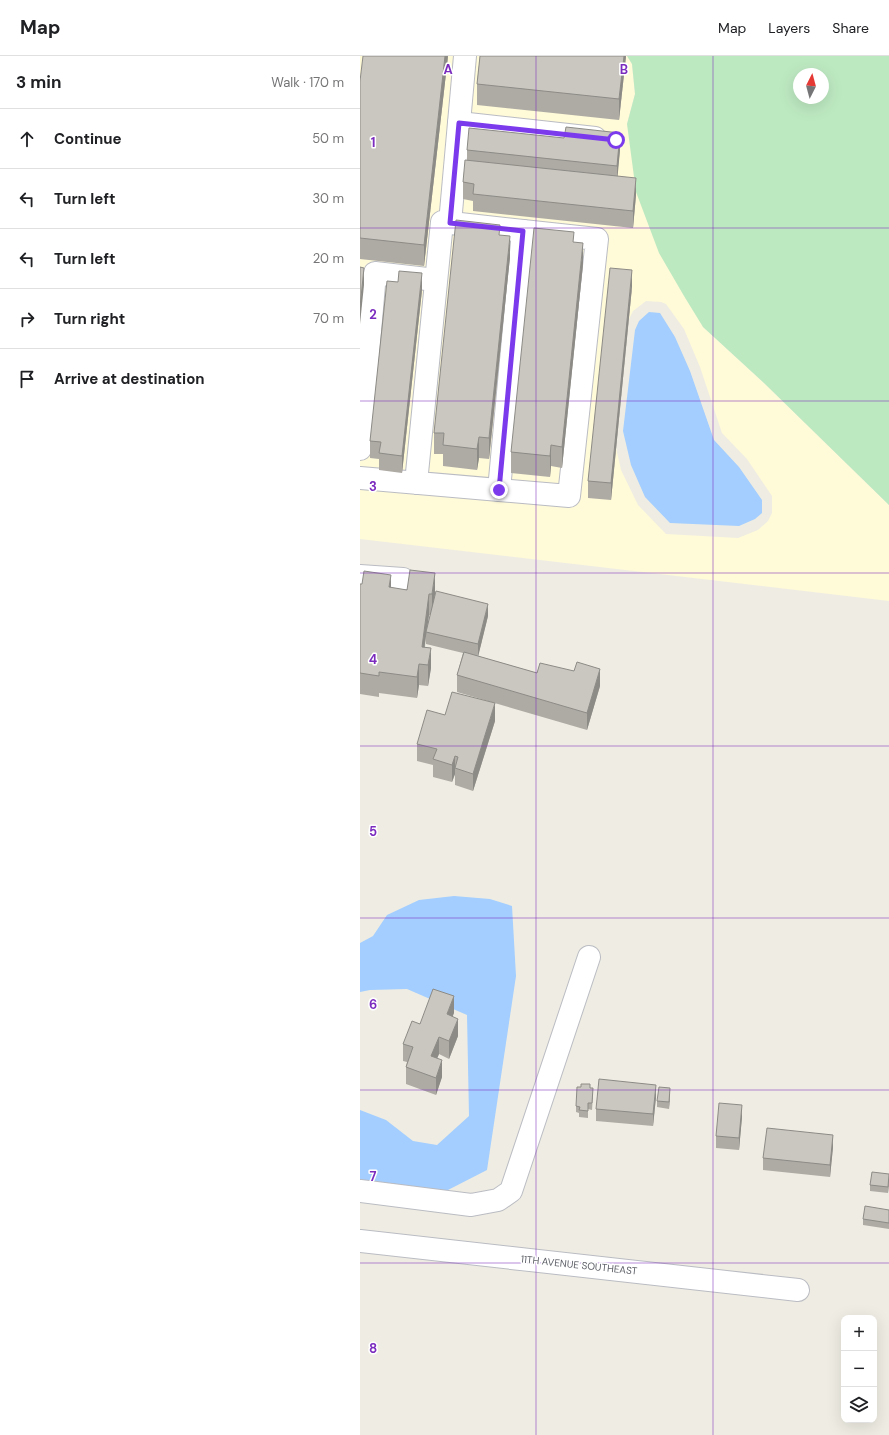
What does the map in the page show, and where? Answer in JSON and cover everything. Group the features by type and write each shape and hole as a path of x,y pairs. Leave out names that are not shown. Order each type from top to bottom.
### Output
{"street":[{"path":"450,223 465,56"},
{"path":"459,123 616,140"},
{"path":"360,478 416,483 569,496 597,239 442,222 416,483"},
{"path":"499,490 523,231"},
{"path":"360,449 375,273 436,280"},
{"path":"360,576 403,579"},
{"path":"360,1191 471,1204 498,1200 511,1191 589,957"},
{"name":"11TH AVENUE SOUTHEAST","path":"360,1241 798,1290"}],"shaded area":[{"path":"360,56 627,56 632,64 635,94 627,124 703,327 764,383 889,505 889,601 360,539","holes":["646,301 661,302 666,304 684,329 700,367 722,433 747,459 772,496 772,513 768,521 758,530 738,538 666,534 638,505 621,470 612,430 624,329 633,311"]}],"green space":[{"path":"627,56 889,56 889,505 764,383 703,327 659,253 636,192 627,124 635,94 632,64"}],"water":[{"path":"649,312 660,313 675,337 690,371 714,440 739,467 762,500 762,513 755,519 739,526 670,523 645,497 631,465 623,431 635,330 639,321"},
{"path":"454,896 490,899 512,906 516,976 487,1170 446,1191 360,1182 360,1110 386,1120 413,1141 437,1145 469,1116 467,1015 407,989 370,990 360,992 360,943 373,936 387,915 419,900"}],"building":[{"path":"363,56 445,56 424,245 360,238 360,81"},
{"path":"480,56 624,56 619,99 477,84"},
{"path":"566,127 620,133 617,166 467,150 469,128 564,138"},
{"path":"465,160 636,178 633,211 473,194 474,184 463,182"},
{"path":"456,220 500,225 499,235 510,236 489,438 479,437 477,449 443,445 444,433 434,433"},
{"path":"534,228 574,232 573,242 583,243 562,447 551,445 550,456 511,452"},
{"path":"360,267 364,268 360,307"},
{"path":"610,268 632,270 611,483 588,481"},
{"path":"399,271 422,273 402,456 379,453 381,442 370,441 387,281 398,282"},
{"path":"410,570 435,573 432,594 429,594 422,647 431,648 428,665 419,664 417,677 379,672 379,676 360,673 360,584 362,584 364,571 391,575 389,587 407,590"},
{"path":"436,591 488,604 478,644 426,632"},
{"path":"464,652 537,673 540,663 574,671 577,662 600,669 587,713 457,675"},
{"path":"452,692 495,703 473,774 455,768 458,757 455,756 452,765 433,759 437,749 417,744 427,710 445,715"},
{"path":"433,989 454,996 447,1014 458,1019 449,1041 439,1037 431,1056 442,1060 436,1078 406,1067 413,1047 403,1044 412,1021 420,1024"},
{"path":"599,1079 656,1085 653,1114 596,1109"},
{"path":"581,1084 590,1084 590,1088 593,1088 592,1103 588,1103 588,1111 579,1110 580,1107 576,1106 577,1087 581,1087"},
{"path":"659,1087 670,1088 669,1102 657,1101"},
{"path":"719,1103 742,1105 739,1138 716,1136"},
{"path":"767,1128 833,1135 830,1165 763,1158"},
{"path":"872,1172 889,1174 888,1187 870,1185"},
{"path":"865,1206 889,1210 889,1223 863,1219"}],"route":[{"path":"499,490 523,231 450,223 459,123 616,140"}]}
